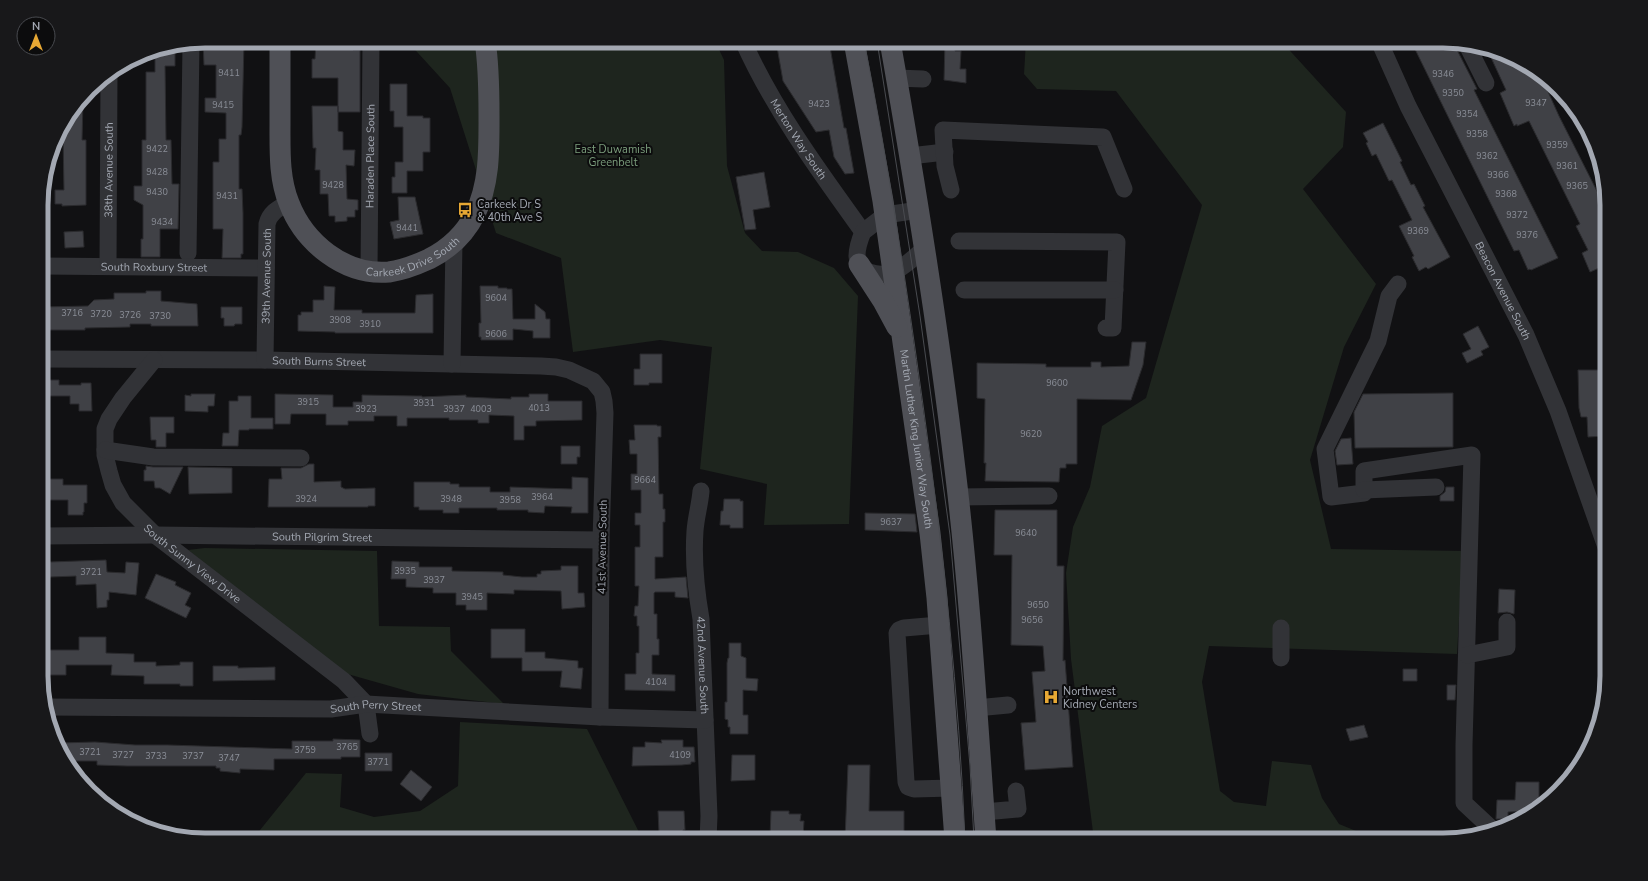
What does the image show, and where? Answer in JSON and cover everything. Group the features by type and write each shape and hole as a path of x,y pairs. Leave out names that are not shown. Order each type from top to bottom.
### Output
{"main road":[{"name":"Carkeek Drive South","path":"280,48 281,165 288,202 305,233 318,248 335,258 369,271 388,272 407,268 440,253 467,229 475,214 486,183 489,136 489,68 487,48"},
{"name":"Martin Luther King Junior Way South","path":"855,48 894,272 928,519 939,626 955,833"},
{"path":"891,48 919,210 946,393 968,594 986,833"},
{"path":"859,264 883,301 903,340"}],"street":[{"path":"188,253 191,48"},
{"name":"Haraden Place South","path":"369,271 371,48"},
{"name":"Merton Way South","path":"746,48 757,73 785,121 863,232"},
{"name":"Beacon Avenue South","path":"1382,48 1408,106 1526,335 1558,411 1600,530"},
{"path":"1470,50 1486,83"},
{"path":"896,78 923,78"},
{"name":"38th Avenue South","path":"108,266 109,80"},
{"path":"951,190 945,166 943,130 1103,137 1124,189"},
{"path":"910,156 944,152"},
{"name":"39th Avenue South","path":"265,360 268,219 274,211 288,202"},
{"path":"919,210 885,215 863,232 857,255 859,264 864,270 881,274 894,272 925,248"},
{"path":"959,241 1118,242 1113,328 1106,328"},
{"path":"452,364 454,242"},
{"name":"South Roxbury Street","path":"48,266 266,268"},
{"path":"1398,284 1389,296 1378,341 1325,449 1331,497 1364,493 1364,471 1472,456 1464,745 1464,802 1490,826"},
{"path":"964,290 1115,290"},
{"name":"South Burns Street","path":"48,359 265,360 556,367 582,375 593,381"},
{"name":"South Sunny View Drive","path":"154,360 123,398 109,419 105,429 105,450 113,485 123,503 155,535 344,681 366,704"},
{"name":"41st Avenue South","path":"593,381 602,392 605,413 601,540 600,717"},
{"path":"105,450 154,456 301,458"},
{"path":"1364,490 1436,487"},
{"name":"42nd Avenue South","path":"701,491 695,531 695,567 697,595 701,619 709,816 708,833"},
{"path":"958,497 1049,496"},
{"name":"South Pilgrim Street","path":"48,536 155,535 601,540"},
{"path":"1467,654 1507,647 1507,622"},
{"path":"939,626 904,628 899,630 897,633 906,782 908,788 914,789 952,788"},
{"path":"1281,628 1281,658"},
{"path":"366,704 370,734"},
{"name":"South Perry Street","path":"51,707 331,709 366,704 600,717 704,720"},
{"path":"976,708 1008,705"},
{"path":"984,812 1018,809 1016,792"}],"shaded area":[{"path":"1093,832 1093,833 999,833"}],"green space":[{"name":"East Duwamish Greenbelt","path":"413,48 718,48 724,60 727,166 745,233 762,251 798,252 834,268 858,296 849,524 764,525 767,484 700,469 712,347 660,340 573,352 561,258 496,233 450,88"},
{"path":"1026,48 1287,48 1346,112 1343,147 1303,189 1376,284 1344,347 1310,460 1331,549 1463,551 1457,654 1209,646 1202,682 1220,791 1234,802 1266,806 1272,761 1311,765 1322,798 1339,824 1361,833 1093,833 1071,659 1066,573 1073,527 1090,487 1102,426 1146,398 1202,205 1116,91 1037,89 1024,74"},
{"path":"205,548 377,551 379,626 450,627 451,651 504,704 418,694 344,673 188,550"},
{"path":"460,722 587,729 639,833 258,833 306,773 342,774 340,807 374,817 420,811 458,786"}],"building":[{"path":"203,48 244,48 242,127 241,135 239,135 239,189 242,189 243,213 243,254 241,254 241,258 222,258 223,229 213,229 213,162 219,162 219,139 226,139 226,113 205,112 205,98 216,98 216,65 204,65"},
{"path":"316,48 353,48 353,50 360,50 360,112 338,112 338,78 312,78 312,59 315,59"},
{"path":"777,48 830,48 844,128 846,128 854,173 845,174 834,157 829,130 816,132 783,81"},
{"path":"945,48 955,48 955,51 961,51 960,69 966,69 966,83 944,80"},
{"path":"1414,48 1456,48 1477,89 1474,90 1558,258 1528,270 1519,250 1514,251"},
{"path":"175,51 175,66 165,66 166,140 171,140 172,184 179,184 178,229 160,229 160,257 141,257 141,239 143,239 143,205 134,200 134,186 142,186 142,140 146,140 146,72 155,72 155,56"},
{"path":"1490,55 1522,69 1545,85 1600,197 1600,268 1590,272 1582,253 1588,250 1576,226 1580,224 1529,121 1514,126 1500,93 1506,90"},
{"path":"390,84 407,84 407,116 423,116 423,118 430,118 430,152 423,152 423,171 407,171 407,193 392,193 392,177 395,177 395,162 403,162 403,127 394,127 394,111 390,111"},
{"path":"83,106 82,140 86,140 86,205 62,206 62,204 55,204 55,190 64,190 63,138 69,126"},
{"path":"312,106 338,106 338,131 343,132 343,150 355,150 354,166 346,165 347,199 358,200 358,210 355,210 355,217 347,217 347,221 335,222 335,216 329,216 328,194 320,194 320,170 315,170 316,148 313,148"},
{"path":"1383,123 1402,161 1400,162 1411,185 1414,184 1425,206 1423,207 1450,257 1428,269 1426,267 1419,271 1412,257 1414,256 1399,226 1412,220 1392,180 1389,181 1376,154 1372,156 1366,143 1368,142 1363,133"},
{"path":"764,172 770,207 753,210 756,229 745,230 736,177"},
{"path":"398,197 415,197 423,234 394,239 390,222 399,220"},
{"path":"83,231 84,247 65,248 64,232"},
{"path":"324,286 335,287 334,310 362,310 362,313 415,313 416,295 433,294 433,333 335,333 298,331 298,315 301,315 301,312 313,312 313,300 324,300"},
{"path":"480,286 498,286 498,288 512,289 513,319 535,319 535,304 545,312 546,319 550,319 550,338 533,338 533,331 513,329 513,340 481,340 481,337 479,337 479,323 481,323"},
{"path":"146,291 161,291 161,301 197,304 198,326 151,326 151,324 130,324 130,327 85,328 85,330 48,330 48,307 88,306 94,300 114,299 114,293 146,293"},
{"path":"221,307 242,307 242,324 224,326 224,318 221,318"},
{"path":"1478,326 1489,347 1481,351 1483,355 1467,363 1462,353 1471,349 1463,334"},
{"path":"1132,342 1146,342 1143,365 1131,400 1077,399 1077,464 1066,464 1066,468 1060,468 1059,482 985,481 985,399 977,398 977,363 1046,364 1046,367 1091,367 1091,362 1101,362 1101,367 1129,366"},
{"path":"640,354 662,354 662,383 634,385 634,369 640,369"},
{"path":"1578,370 1600,370 1600,436 1588,437 1587,417 1581,417 1579,408"},
{"path":"48,380 59,380 59,385 81,385 81,383 91,383 92,411 79,411 79,404 70,404 70,396 48,396"},
{"path":"1453,393 1453,447 1355,448 1354,412 1363,394"},
{"path":"191,394 215,394 214,406 208,406 208,412 185,411 185,395 191,396"},
{"path":"275,394 333,395 333,407 353,407 353,402 362,402 362,395 422,397 466,395 466,397 511,399 511,397 529,397 529,394 548,394 548,401 582,401 582,420 536,421 536,426 524,426 524,440 514,440 514,416 489,415 489,423 478,423 478,420 449,420 449,418 407,418 407,426 397,426 397,416 374,416 374,421 348,421 348,425 326,425 326,414 291,414 290,424 275,424"},
{"path":"238,396 251,396 251,418 273,418 273,429 239,430 238,446 222,446 223,433 229,433 229,401 238,401"},
{"path":"150,417 174,417 174,433 166,433 166,447 156,447 156,440 151,440"},
{"path":"634,425 661,426 661,437 658,437 659,494 663,494 665,522 663,522 663,557 655,557 655,579 686,577 688,598 675,597 675,592 654,593 654,614 657,614 657,639 659,639 659,655 652,655 652,674 675,675 675,691 625,690 625,674 636,674 636,653 639,653 639,626 637,626 637,616 634,616 635,606 638,606 639,586 635,586 635,547 640,547 640,525 635,525 635,513 641,513 641,490 631,490 631,474 637,474 637,454 630,454 629,440 635,440"},
{"path":"1351,438 1353,464 1337,465 1335,451 1341,439"},
{"path":"561,446 580,446 580,457 577,457 577,464 561,464"},
{"path":"309,464 314,464 314,482 341,481 341,487 345,489 375,488 375,506 268,507 269,479 282,479 281,468 301,468"},
{"path":"146,466 183,467 170,494 160,488 155,488 154,481 144,481 144,470 146,470"},
{"path":"188,467 232,468 232,493 189,494"},
{"path":"572,477 588,478 588,513 571,513 572,507 545,506 544,513 528,512 528,510 497,510 497,508 459,508 459,513 443,513 443,510 419,510 419,507 414,507 414,482 450,482 450,484 459,484 459,487 490,487 490,492 510,492 510,487 572,489"},
{"path":"48,479 63,479 63,485 87,485 87,503 84,503 83,515 68,515 68,500 48,500"},
{"path":"1446,487 1454,487 1454,501 1440,501 1440,496 1445,492"},
{"path":"724,499 740,499 740,501 743,501 743,528 730,528 730,525 720,525"},
{"path":"995,510 1057,510 1057,566 1064,566 1063,661 1065,660 1073,767 1025,770 1021,723 1036,722 1032,672 1045,671 1043,646 1011,645 1012,555 994,555"},
{"path":"865,513 915,514 917,532 865,530"},
{"path":"106,560 107,572 125,573 126,562 139,563 136,595 109,592 107,607 97,608 96,584 76,585 76,576 50,577 50,562"},
{"path":"392,561 419,562 419,567 452,567 452,571 503,572 503,575 522,577 537,577 537,574 541,574 541,571 561,570 561,566 578,566 578,593 584,593 585,607 562,609 561,591 514,590 514,594 487,593 487,610 466,610 466,605 456,605 456,593 433,593 433,588 406,587 406,579 391,579"},
{"path":"156,574 176,582 175,585 191,593 185,605 191,608 186,618 145,598"},
{"path":"1499,589 1515,590 1514,614 1507,612 1498,613"},
{"path":"491,629 525,629 525,652 545,652 545,658 578,661 578,668 583,668 581,689 560,687 562,671 522,671 522,658 491,658"},
{"path":"79,637 106,637 106,653 134,654 134,662 156,662 156,666 180,665 180,662 193,662 193,686 180,686 180,684 144,684 144,676 111,675 112,665 66,665 66,675 48,675 48,650 79,650"},
{"path":"729,643 741,643 741,656 746,658 746,678 758,679 757,691 743,690 743,715 748,715 748,734 730,734 728,720 725,719"},
{"path":"213,666 238,666 238,668 275,667 275,680 213,681"},
{"path":"1403,669 1417,669 1417,681 1403,681"},
{"path":"1447,685 1456,685 1455,700 1447,700"},
{"path":"1364,725 1368,737 1350,741 1346,729"},
{"path":"333,739 360,740 360,757 341,757 341,759 274,759 274,770 240,769 240,773 220,771 220,768 216,768 216,766 97,765 97,761 73,761 63,743 95,742 135,745 292,749 292,741 333,741"},
{"path":"661,740 683,740 683,747 694,747 695,762 682,765 632,766 633,747 645,747 645,742 662,743"},
{"path":"365,753 392,753 392,771 365,771"},
{"path":"732,755 755,755 755,780 731,781"},
{"path":"848,765 870,765 869,811 904,811 904,833 845,833"},
{"path":"411,770 432,787 421,801 400,784"},
{"path":"1516,782 1539,782 1539,801 1536,803 1531,803 1531,806 1523,811 1508,812 1508,819 1496,819 1497,800 1515,800"},
{"path":"658,811 684,811 685,830 683,830 683,832 659,832"},
{"path":"771,811 789,811 789,814 801,814 800,821 804,821 803,833 770,833"}],"tram line":[{"path":"865,48 889,177 923,405 937,513 959,731 965,833"},
{"path":"878,48 920,316 950,535 970,766 974,833"}],"place":[{"name":"Carkeek Dr S & 40th Ave S","path":"465,210"},
{"name":"Northwest Kidney Centers","path":"1051,697"}]}
